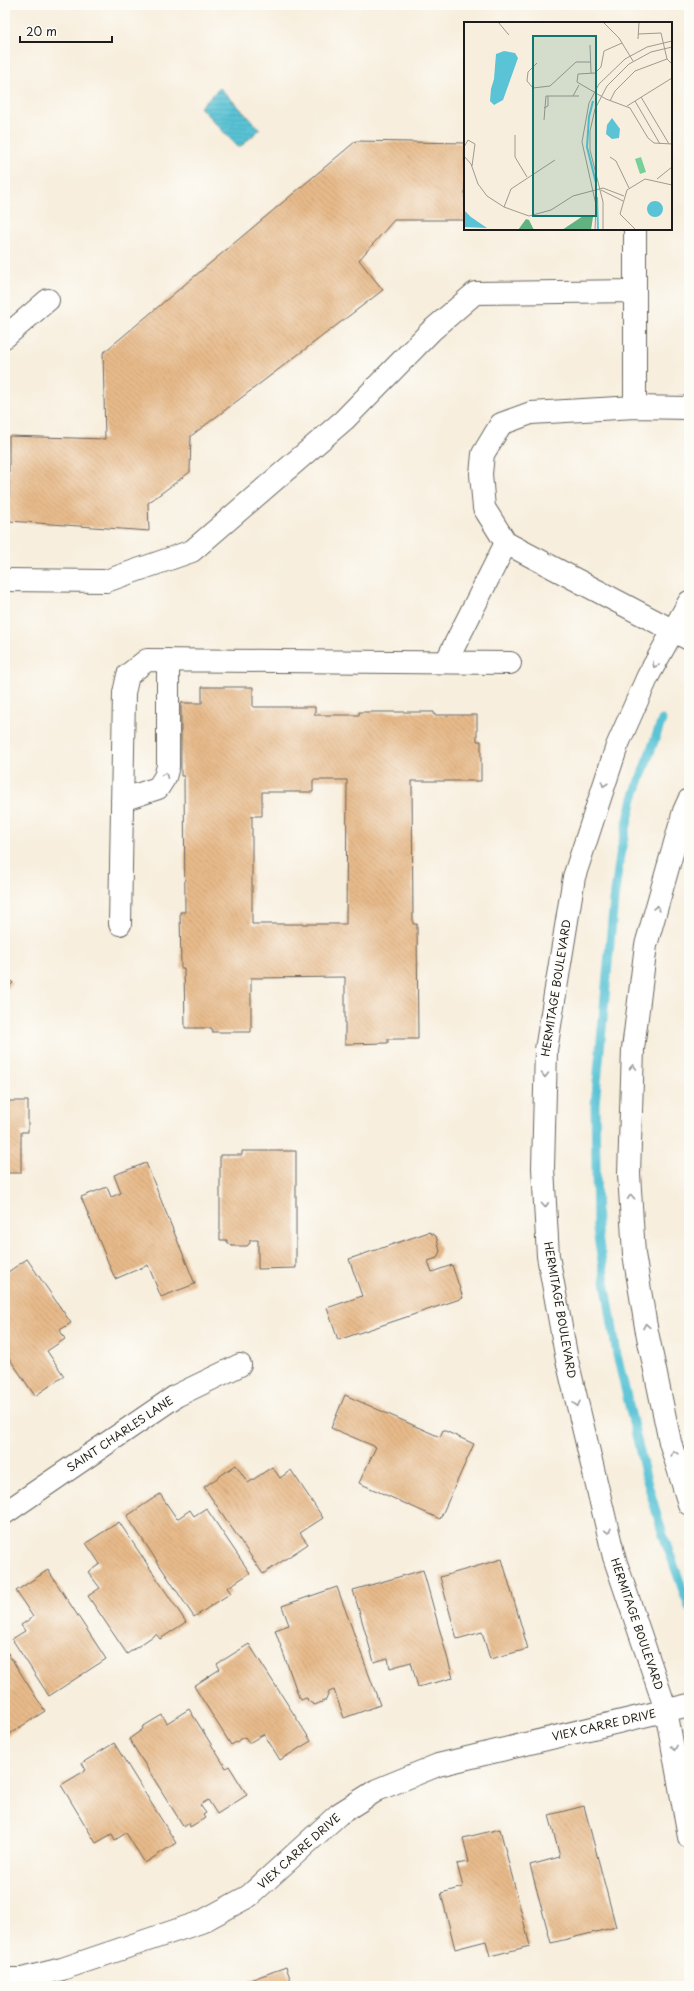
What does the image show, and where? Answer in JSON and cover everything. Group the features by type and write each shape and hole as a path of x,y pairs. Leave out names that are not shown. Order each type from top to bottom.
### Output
{"street":[{"path":"635,230 635,407"},
{"path":"5,580 106,581 192,551 344,420 431,331 475,293 635,291"},
{"path":"5,337 48,300"},
{"path":"681,635 506,543 484,508 481,474 483,454 501,424 531,413 635,407 687,408 689,406"},
{"path":"446,662 506,543"},
{"name":"HERMITAGE BOULEVARD","path":"689,602 681,635 648,676 617,746 574,877 546,1050 543,1168 548,1256 567,1360 614,1557 666,1710 689,1837"},
{"path":"120,924 124,693 128,675 147,660 510,663"},
{"path":"122,800 158,788 165,776 168,766 168,660"},
{"path":"689,800 684,811 646,945 633,1049 629,1174 634,1254 646,1327 670,1442 689,1504"},
{"name":"SAINT CHARLES LANE","path":"5,1513 176,1396 240,1364"},
{"name":"VIEX CARRE DRIVE","path":"5,1979 22,1979 62,1969 201,1922 249,1896 339,1814 377,1790 425,1770 438,1765 689,1705"}],"water":[{"path":"220,88 260,129 239,148 200,107"}],"building":[{"path":"356,141 464,143 464,220 394,220 359,260 383,290 191,436 190,472 148,503 149,531 9,521 9,436 105,439 103,353"},
{"path":"202,687 253,687 253,707 315,707 315,715 359,715 359,712 434,712 434,715 477,715 477,741 481,741 481,781 412,781 413,924 417,924 418,1039 388,1039 388,1043 345,1044 345,977 251,978 251,1032 212,1032 212,1028 185,1028 184,968 181,968 180,912 185,912 184,776 181,776 181,703 202,703","holes":["313,780 347,780 346,924 252,924 252,816 262,816 262,792 313,792"]},
{"path":"5,976 13,983 5,991"},
{"path":"5,1101 28,1101 28,1132 21,1132 21,1173 5,1173"},
{"path":"242,1151 296,1151 296,1268 258,1269 258,1240 250,1240 250,1243 247,1246 232,1246 227,1242 227,1240 220,1240 220,1155 242,1155"},
{"path":"146,1163 195,1284 161,1297 148,1265 115,1279 81,1197 107,1187 111,1197 121,1193 114,1175"},
{"path":"429,1232 436,1236 440,1251 437,1258 428,1261 432,1272 452,1265 463,1298 338,1340 327,1308 362,1296 349,1259"},
{"path":"27,1259 71,1323 60,1330 65,1339 47,1351 64,1376 35,1396 5,1352 5,1274"},
{"path":"345,1395 440,1437 443,1430 474,1444 440,1519 359,1483 376,1447 331,1428"},
{"path":"236,1465 248,1483 272,1467 280,1478 291,1470 323,1518 300,1533 308,1544 263,1574 204,1487"},
{"path":"160,1494 177,1519 190,1510 194,1516 206,1508 250,1573 227,1588 231,1593 194,1617 127,1516"},
{"path":"119,1522 186,1622 160,1639 156,1634 127,1654 88,1596 100,1588 88,1572 100,1564 86,1543"},
{"path":"502,1559 528,1649 490,1659 482,1632 457,1639 440,1577"},
{"path":"48,1570 106,1659 49,1696 12,1639 25,1631 21,1625 33,1617 16,1591"},
{"path":"423,1570 453,1678 418,1687 411,1662 390,1668 388,1658 374,1662 353,1590"},
{"path":"337,1587 380,1705 344,1718 334,1690 329,1692 326,1700 315,1705 308,1701 307,1698 300,1700 275,1630 289,1625 282,1606"},
{"path":"249,1644 311,1741 280,1760 264,1734 249,1743 245,1737 231,1745 194,1686 220,1669 217,1664"},
{"path":"5,1649 45,1711 5,1737"},
{"path":"189,1709 226,1768 229,1766 247,1795 217,1814 208,1800 200,1805 206,1813 203,1815 205,1818 190,1827 189,1823 184,1827 129,1739 143,1729 142,1727 162,1715 167,1723"},
{"path":"114,1743 176,1843 145,1863 126,1833 115,1840 112,1834 96,1843 61,1785 86,1770 82,1763"},
{"path":"584,1806 616,1927 551,1943 530,1865 560,1857 549,1815"},
{"path":"500,1829 530,1946 490,1956 486,1941 455,1949 441,1893 463,1887 457,1864 469,1862 463,1838"},
{"path":"286,1967 293,1986 253,1986 250,1980"}],"waterway":[{"path":"662,720 633,798 620,855 614,900 595,1104 597,1230 617,1355 646,1477 662,1532 689,1607"}]}
